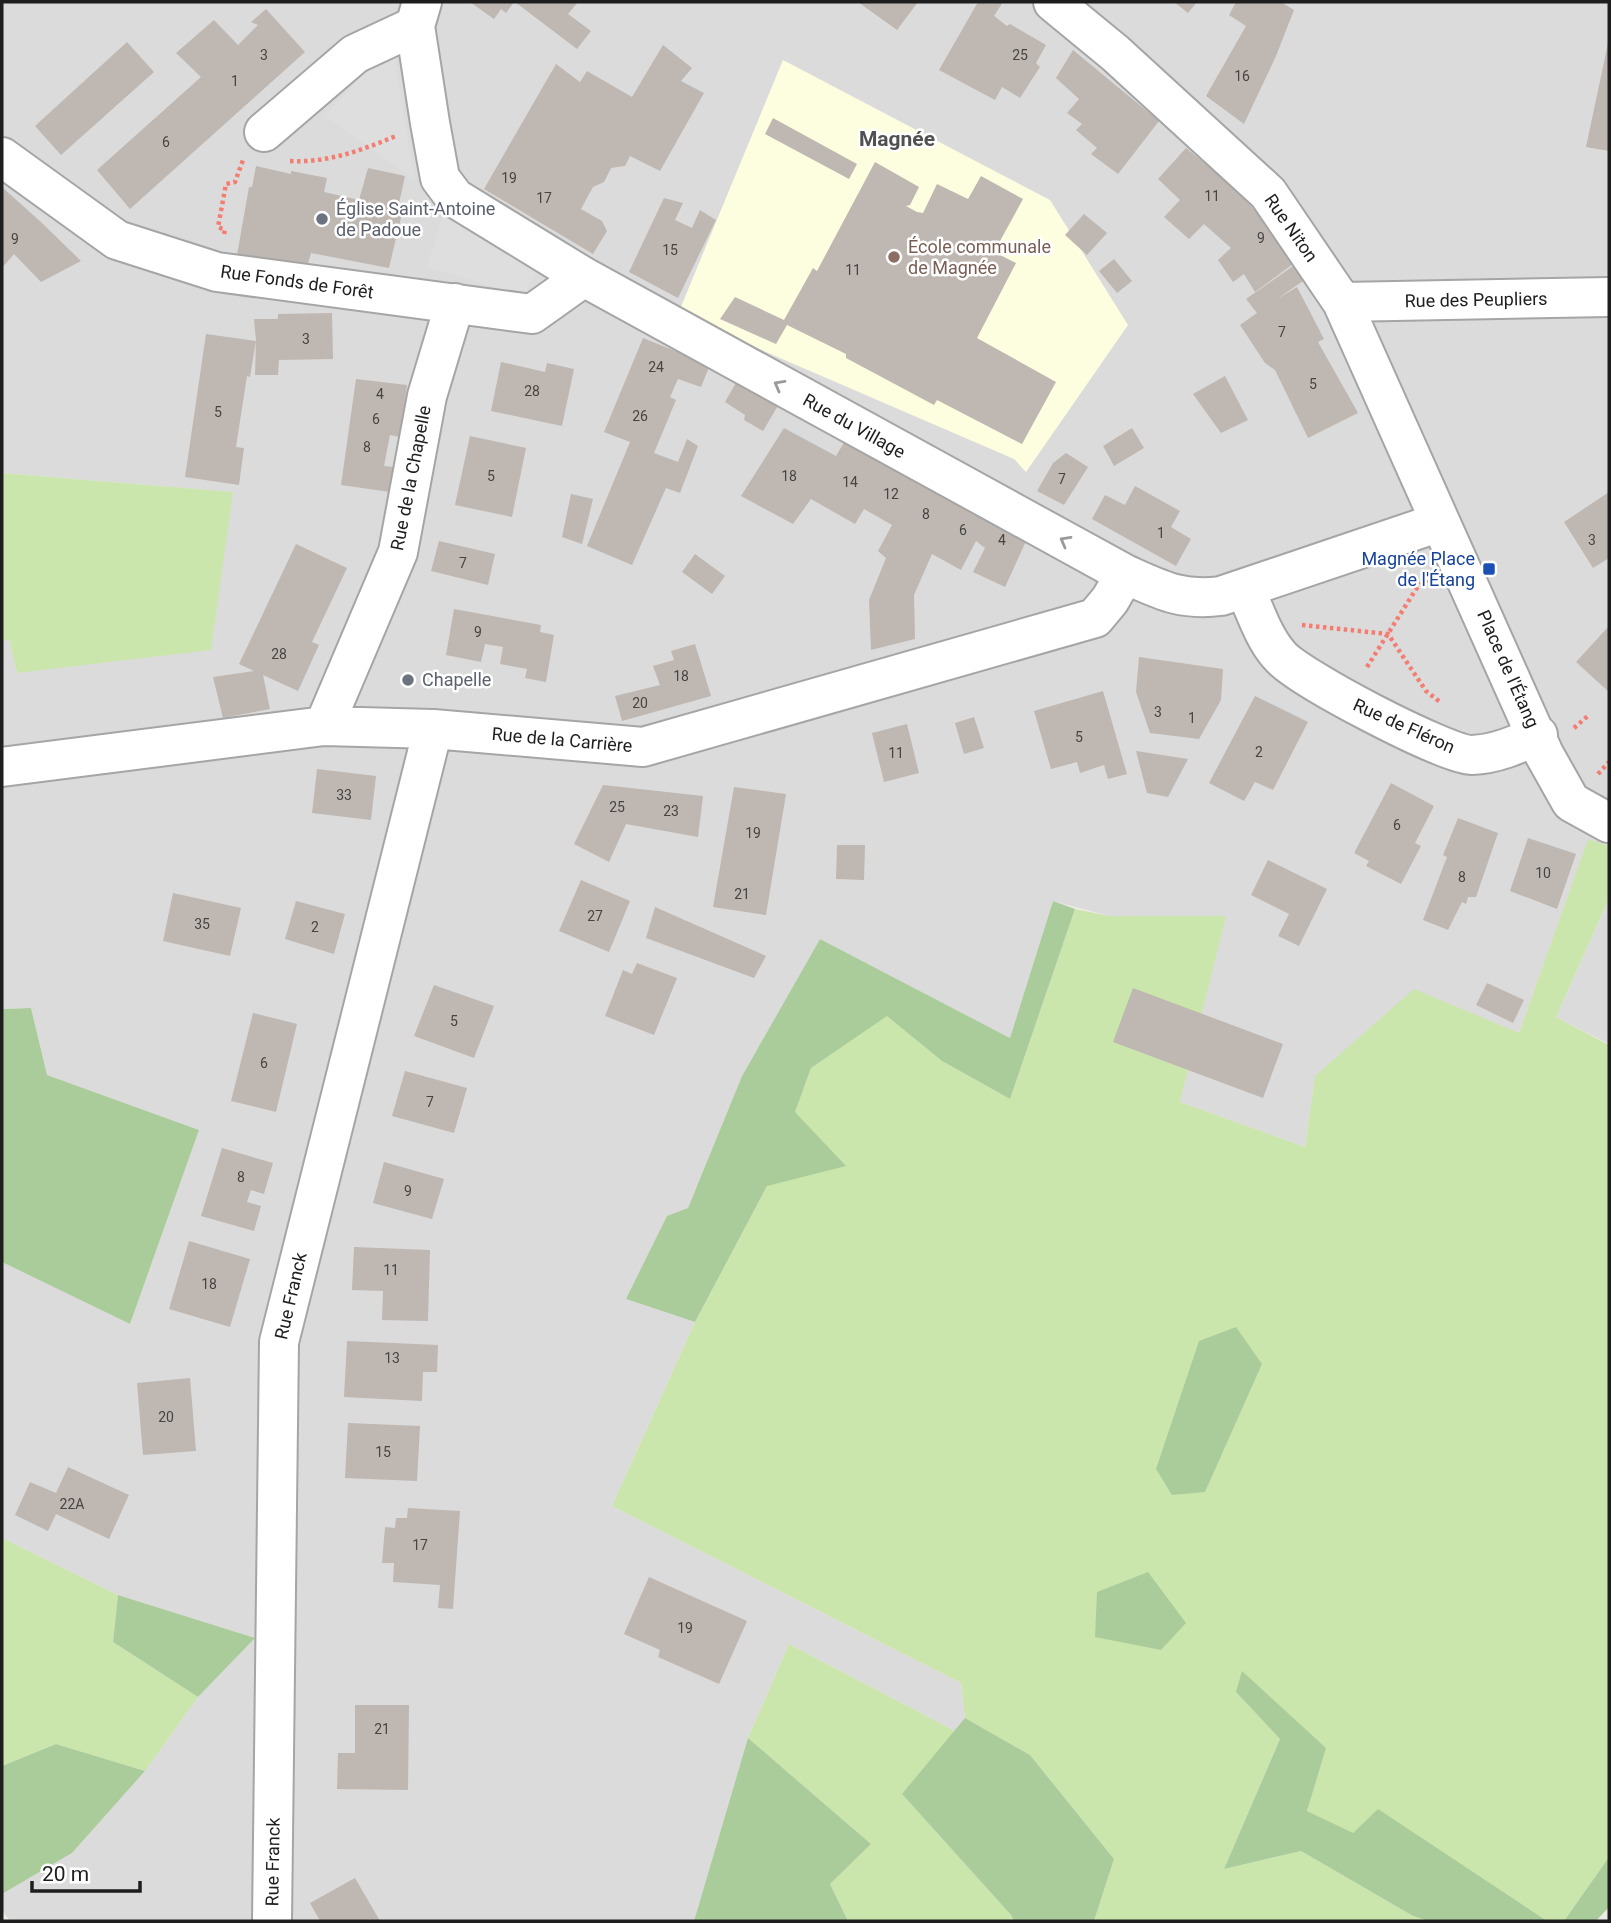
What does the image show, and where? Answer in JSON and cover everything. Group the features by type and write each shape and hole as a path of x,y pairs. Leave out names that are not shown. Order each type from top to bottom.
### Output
{"street":[{"name":"Rue Niton","path":"1053,2 1115,53 1268,193 1342,302 1440,522"},
{"name":"Rue du Village","path":"419,14 430,123 440,177 455,198 583,277 1125,574"},
{"path":"266,150 355,54 419,14"},
{"name":"Rue Fonds de Forêt","path":"2,157 117,240 217,272 455,303"},
{"path":"455,303 532,314 583,277"},
{"name":"Rue des Peupliers","path":"1342,302 1609,297"},
{"name":"Rue de la Chapelle","path":"324,726 398,552 427,396 455,303"},
{"path":"1125,574 1177,596 1199,599 1221,596 1440,522"},
{"name":"Place de l'Étang","path":"1440,522 1538,736"},
{"name":"Rue de la Carrière","path":"2,767 324,726 433,729 643,747 1095,618 1110,600 1125,574"},
{"name":"Rue de Fléron","path":"1245,589 1269,641 1279,656 1294,669 1347,701 1469,755 1504,751 1538,736"},
{"name":"Rue Franck","path":"272,1921 279,1342 433,729"},
{"path":"1538,736 1544,754 1571,802 1609,823"}],"path":[{"path":"217,272 225,230 218,227 226,184 235,182 242,160 266,150 306,162 359,151 430,123"},
{"path":"1347,701 1418,586 1458,559"},
{"path":"1269,641 1297,625 1388,634"},
{"path":"1388,634 1426,691 1449,708"}],"shaded area":[{"path":"2,2 1609,2 1609,846 1588,840 1519,1033 1315,1076 1305,1147 1180,1102 1225,916 1109,916 1053,901 1010,1038 820,939 742,1076 688,1208 626,1299 695,1322 612,1506 961,1683 965,1718 955,1731 789,1644 748,1738 694,1921 10,1921 2,1910 2,1894 72,1853 145,1771 198,1697 255,1638 118,1595 2,1538 2,1262 130,1324 199,1130 47,1075 31,1008 2,1009 2,641 9,640 17,673 233,492 2,473"},
{"path":"392,43 415,180 325,116"},
{"name":"École communale de Magnée","path":"783,60 1050,200 1128,325 1026,472 1014,459 678,314"},
{"path":"445,208 538,268 524,296 427,267"},
{"path":"1609,898 1609,1044 1556,1017"}],"green space":[{"path":"2,473 233,492 211,650 17,673 9,640 2,641"},
{"path":"1588,839 1609,846 1609,898 1556,1017 1609,1045 1609,1857 1564,1921 1547,1921 1378,1810 1353,1834 1307,1811 1325,1748 1236,1692 1280,1739 1224,1869 1301,1851 1413,1916 1429,1921 1094,1921 1114,1859 1030,1755 965,1718 961,1683 612,1506 695,1322 767,1186 811,1068 887,1015 942,1061 1010,1099 1075,909 1109,916 1226,916 1180,1102 1305,1147 1315,1076 1414,989 1519,1033"},
{"path":"1053,901 1075,909 1010,1099 942,1061 887,1016 811,1068 795,1112 846,1166 767,1186 695,1322 626,1299 667,1216 688,1208 742,1076 820,939 1010,1038"},
{"path":"31,1008 47,1075 199,1130 130,1324 2,1262 2,1009"},
{"path":"1236,1327 1262,1364 1205,1492 1172,1495 1156,1469 1199,1341"},
{"path":"2,1538 118,1595 113,1642 198,1697 145,1771 56,1744 2,1766"},
{"path":"1148,1572 1186,1623 1161,1650 1095,1637 1097,1592"},
{"path":"118,1595 255,1638 198,1697 113,1642"},
{"path":"789,1644 955,1731 903,1795 1014,1921 848,1921 830,1884 871,1844 748,1738"},
{"path":"1242,1671 1326,1748 1307,1811 1353,1833 1378,1809 1547,1921 1429,1921 1413,1916 1301,1851 1224,1869 1280,1739 1236,1692"},
{"path":"965,1718 1030,1755 1114,1859 1094,1921 1014,1921 902,1794"},
{"path":"748,1738 871,1844 830,1884 848,1921 694,1921"},
{"path":"56,1744 145,1771 72,1853 2,1894 2,1766"},
{"path":"1609,1857 1609,1907 1596,1921 1564,1921"}],"building":[{"path":"470,2 514,2 506,13 501,9 494,19"},
{"path":"515,2 578,2 568,14 591,31 577,49"},
{"path":"858,2 918,2 897,30"},
{"path":"978,2 1003,2 994,16 1007,26 1010,24 1046,45 1036,63 1040,67 1020,98 1002,87 995,100 939,70"},
{"path":"1174,2 1197,2 1188,13"},
{"path":"1236,2 1281,2 1294,10 1244,124 1206,96 1246,26 1229,15"},
{"path":"266,9 305,52 130,209 97,170 201,77 176,53 214,20 238,45 258,25 251,22"},
{"path":"127,42 154,72 61,155 35,126"},
{"path":"1609,43 1609,151 1586,147"},
{"path":"663,45 692,68 681,81 704,93 660,171 630,156 625,166 611,168 604,182 593,187 581,209 602,221 607,231 593,254 484,189 556,64 580,82 587,71 632,97"},
{"path":"1073,50 1159,121 1118,174 1091,154 1097,148 1076,130 1082,124 1067,113 1079,99 1056,78"},
{"path":"773,118 857,164 849,179 765,134"},
{"path":"1186,148 1235,188 1265,222 1293,264 1255,292 1244,274 1233,282 1218,260 1231,248 1204,224 1189,239 1164,217 1180,200 1158,179"},
{"path":"875,162 919,187 910,205 906,206 917,212 923,213 937,184 968,199 981,176 1023,199 994,252 1016,263 977,338 1056,382 1022,444 937,400 934,405 846,358 846,354 787,325 776,344 720,319 735,297 784,320 813,268 817,271"},
{"name":"Église Saint-Antoine de Padoue","path":"256,166 327,178 324,192 359,200 368,168 405,176 398,208 403,209 389,268 311,253 307,267 237,255 249,187 252,187"},
{"path":"2,187 81,261 41,282 14,254 2,268"},
{"path":"664,198 683,203 675,220 692,228 700,210 716,220 678,298 629,272"},
{"path":"1084,214 1107,233 1087,255 1065,235"},
{"path":"1114,259 1132,281 1117,293 1099,271"},
{"path":"1293,266 1303,281 1277,299 1297,287 1324,339 1318,342 1358,413 1308,438 1275,370 1265,363 1240,325 1257,313 1246,299"},
{"path":"332,313 333,359 279,360 278,375 255,375 254,319 278,319 278,314"},
{"path":"206,334 256,341 250,377 247,376 236,447 244,448 239,485 185,477"},
{"path":"643,338 710,365 701,387 678,379 670,397 676,400 654,453 678,462 687,439 698,446 680,493 666,488 632,565 587,546 630,442 604,432"},
{"path":"501,362 545,372 547,363 574,369 562,426 491,411"},
{"path":"1225,376 1248,420 1221,433 1193,394"},
{"path":"356,379 407,385 400,437 390,435 384,466 394,467 390,492 341,485"},
{"path":"737,381 779,404 763,431 744,420 745,415 725,402"},
{"path":"784,428 836,456 846,439 1027,539 1005,587 973,572 985,548 976,541 961,570 932,554 914,595 915,639 871,650 869,600 886,558 878,551 892,525 864,509 855,524 811,499 793,524 741,496"},
{"path":"1132,428 1144,448 1114,466 1103,446"},
{"path":"470,436 526,448 512,517 455,505"},
{"path":"1066,453 1088,467 1064,505 1037,491 1053,463"},
{"path":"1135,486 1180,511 1171,527 1191,539 1176,566 1092,519 1105,495 1125,505"},
{"path":"1609,492 1609,558 1593,568 1564,522"},
{"path":"571,494 593,499 582,544 562,537"},
{"path":"439,541 495,554 488,585 431,571"},
{"path":"296,544 347,568 312,642 319,645 298,691 263,675 270,709 223,718 213,677 254,671 239,664"},
{"path":"695,554 725,576 712,594 682,572"},
{"path":"454,609 541,625 540,632 554,635 546,682 525,678 527,669 500,664 503,647 485,644 481,662 446,655"},
{"path":"1609,626 1609,692 1576,662"},
{"path":"695,644 711,696 622,721 615,696 660,685 653,666 674,660 671,651"},
{"path":"1139,657 1223,669 1221,700 1199,739 1150,733 1136,692"},
{"path":"1103,691 1127,774 1108,779 1104,765 1080,773 1077,762 1051,769 1034,711"},
{"path":"1255,696 1308,722 1273,790 1255,782 1244,801 1209,783"},
{"path":"974,717 984,748 964,754 955,723"},
{"path":"907,724 919,773 884,782 872,733"},
{"path":"1136,751 1188,759 1168,797 1147,793"},
{"path":"317,769 376,776 371,820 312,813"},
{"path":"1391,783 1434,806 1415,843 1421,846 1401,884 1366,866 1369,861 1354,853"},
{"path":"603,785 703,796 698,837 626,824 609,862 574,844"},
{"path":"734,787 786,794 766,915 713,907"},
{"path":"1458,818 1498,833 1476,897 1468,897 1466,904 1462,902 1448,930 1423,920 1447,857 1443,855"},
{"path":"1528,838 1576,854 1557,909 1510,891"},
{"path":"837,845 865,845 864,880 836,879"},
{"path":"1268,860 1327,889 1299,946 1278,936 1289,914 1251,895"},
{"path":"581,880 630,901 609,952 559,931"},
{"path":"173,893 241,908 230,956 163,941"},
{"path":"296,901 345,914 334,954 285,939"},
{"path":"655,907 766,956 754,978 646,938"},
{"path":"637,963 677,978 654,1035 605,1016 623,970 632,974"},
{"path":"1487,983 1524,1000 1513,1023 1476,1005"},
{"path":"434,985 494,1006 474,1058 414,1036"},
{"path":"1133,988 1283,1044 1263,1098 1113,1042"},
{"path":"253,1013 297,1024 276,1112 231,1101"},
{"path":"405,1071 467,1088 454,1133 392,1116"},
{"path":"222,1148 273,1163 264,1194 251,1190 247,1202 261,1206 254,1231 201,1216"},
{"path":"384,1162 444,1179 432,1219 373,1203"},
{"path":"189,1241 250,1259 230,1327 169,1309"},
{"path":"354,1247 430,1250 428,1321 382,1320 383,1291 352,1290"},
{"path":"347,1341 438,1345 437,1372 423,1372 422,1401 344,1397"},
{"path":"190,1378 196,1451 143,1455 137,1383"},
{"path":"348,1423 420,1426 417,1481 345,1478"},
{"path":"68,1467 129,1495 109,1539 56,1514 48,1531 15,1515 30,1482 56,1493"},
{"path":"408,1508 460,1511 453,1609 438,1608 440,1585 393,1582 394,1563 382,1563 385,1527 395,1528 396,1518 407,1518"},
{"path":"649,1577 747,1621 719,1684 658,1657 660,1650 624,1634"},
{"path":"355,1705 409,1705 408,1790 337,1789 338,1753 355,1753"},
{"path":"355,1878 380,1921 320,1921 310,1903"}],"place":[{"name":"Église Saint-Antoine de Padoue","path":"322,219"},
{"name":"École communale de Magnée","path":"894,257"},
{"name":"Magnée Place de l'Étang","path":"1489,569"},
{"name":"Chapelle","path":"408,680"}],"district":[{"name":"Magnée","path":"897,139"}]}
